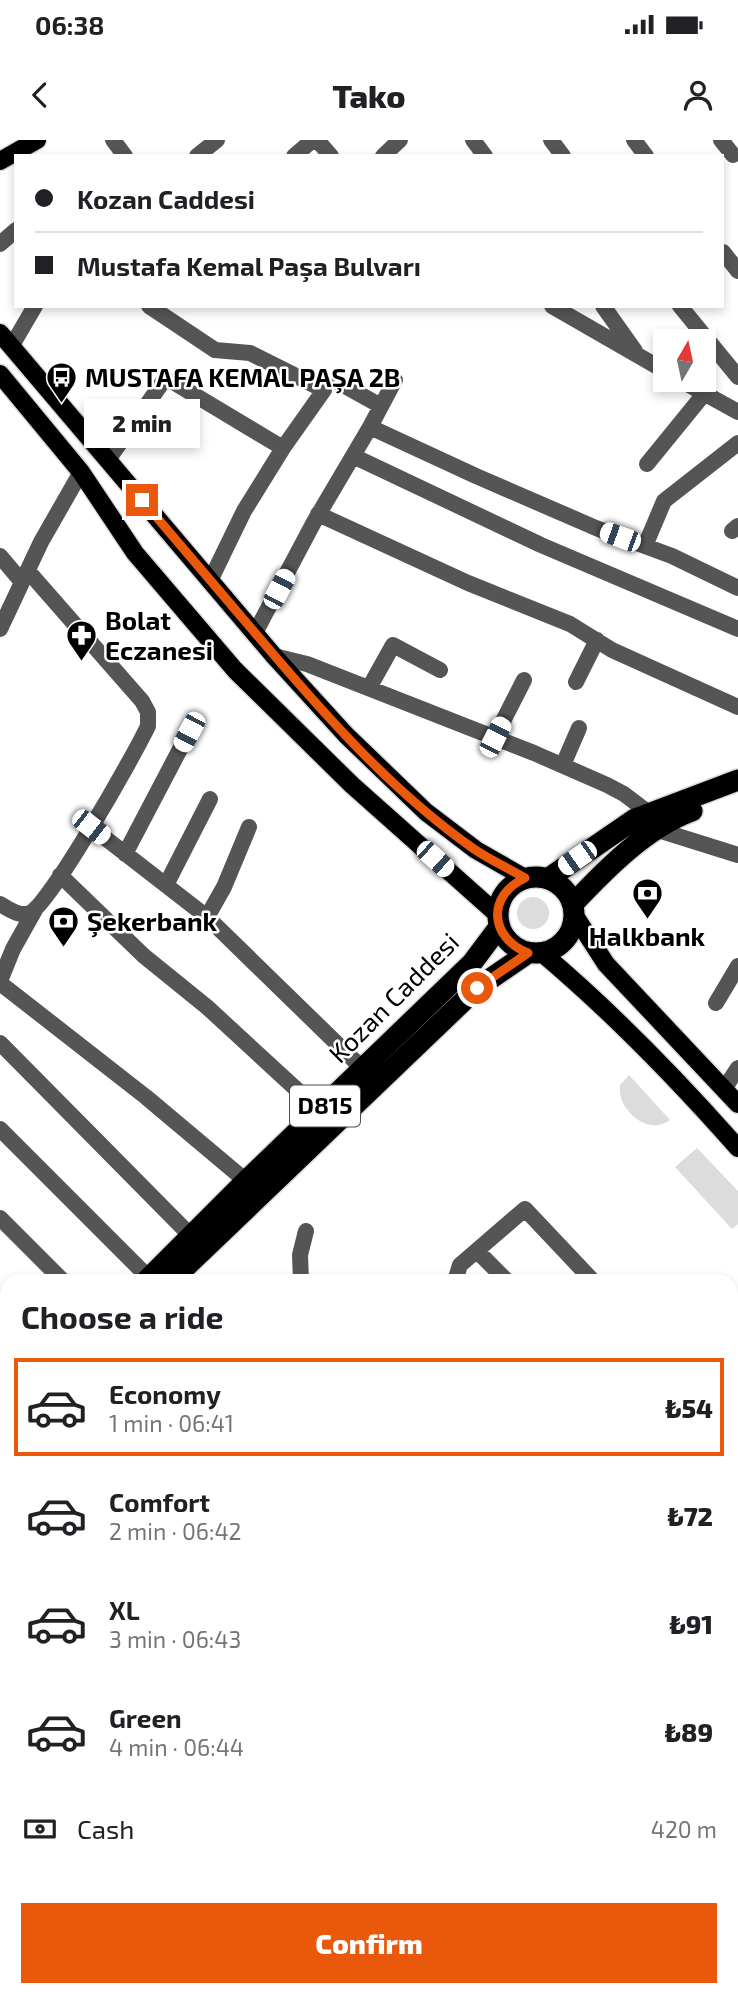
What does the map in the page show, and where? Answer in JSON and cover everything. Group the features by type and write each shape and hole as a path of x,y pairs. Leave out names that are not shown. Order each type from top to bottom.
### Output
{"highway":[{"path":"574,910 601,875 652,821 738,780"},
{"path":"549,878 635,819 652,821 675,817 738,794"},
{"path":"525,878 549,878 560,884 568,893 574,910 572,929 555,949 535,953 516,948 506,939 498,921 499,902 505,891 525,878"},
{"name":"Kozan Caddesi","path":"152,1274 472,963 498,921"},
{"name":"Kozan Caddesi","path":"178,1274 477,988 535,953"}],"main road":[{"path":"16,154 37,140"},
{"path":"6,340 210,582 346,735 426,812 476,850 525,878"},
{"path":"0,374 81,472 135,553 235,670 352,785 498,921"},
{"path":"574,910 606,964 738,1104"},
{"path":"535,953 588,992 738,1148"}],"street":[{"path":"297,154 315,140 329,154"},
{"path":"721,140 734,156"},
{"path":"0,244 14,232"},
{"path":"724,253 738,271"},
{"path":"6,340 33,308"},
{"path":"153,308 215,350 250,353 324,390 244,511 210,582"},
{"path":"555,308 653,364"},
{"path":"604,308 639,356"},
{"path":"682,308 738,377"},
{"path":"255,633 318,514 395,380"},
{"path":"108,460 162,383 167,381 207,401 283,449"},
{"path":"336,381 381,405"},
{"path":"701,392 738,412"},
{"path":"647,464 704,394"},
{"path":"370,427 596,528 672,556 738,588"},
{"path":"645,546 664,501 738,443"},
{"path":"353,456 541,545 738,629"},
{"path":"0,629 41,542 81,472"},
{"path":"318,514 468,583 570,624 636,661 738,707"},
{"path":"0,556 25,576 142,701 148,712 148,726 140,743 91,827 36,908 13,949 0,982 137,1090 246,1181"},
{"path":"576,682 597,640"},
{"path":"369,688 393,645 440,670"},
{"path":"274,656 307,664 563,765 624,794 652,821 738,855"},
{"path":"495,737 524,680"},
{"path":"563,765 579,728"},
{"path":"125,854 189,732"},
{"path":"166,885 210,799"},
{"path":"91,827 207,917 363,1069"},
{"path":"207,917 224,887 249,827"},
{"path":"60,875 144,956 207,1007 320,1111"},
{"path":"0,904 15,913 23,914 36,908"},
{"path":"716,1003 738,966"},
{"path":"0,1043 191,1236"},
{"path":"724,1089 738,1068"},
{"path":"0,1129 142,1274"},
{"path":"457,1274 460,1265 525,1209 586,1274"},
{"path":"0,1218 56,1274"},
{"path":"300,1274 299,1255 306,1231"},
{"path":"477,1251 500,1274"}],"shaded area":[{"path":"533,897 545,901 549,913 545,925 533,929 521,925 517,913 521,901"},
{"path":"629,1075 670,1120 663,1124 650,1125 632,1115 623,1103 620,1092 620,1085"},
{"path":"697,1148 738,1191 738,1224 732,1229 675,1167"}],"place":[{"name":"MUSTAFA KEMAL PAŞA 2B","path":"62,405"},
{"name":"Bolat Eczanesi","path":"82,663"},
{"name":"Halkbank","path":"647,921"},
{"name":"Şekerbank","path":"64,949"}],"route":[{"path":"142,500 274,656 346,735 426,812 476,850 525,878 505,891 497,914 499,927 506,939 516,948 528,953 477,988"}]}
